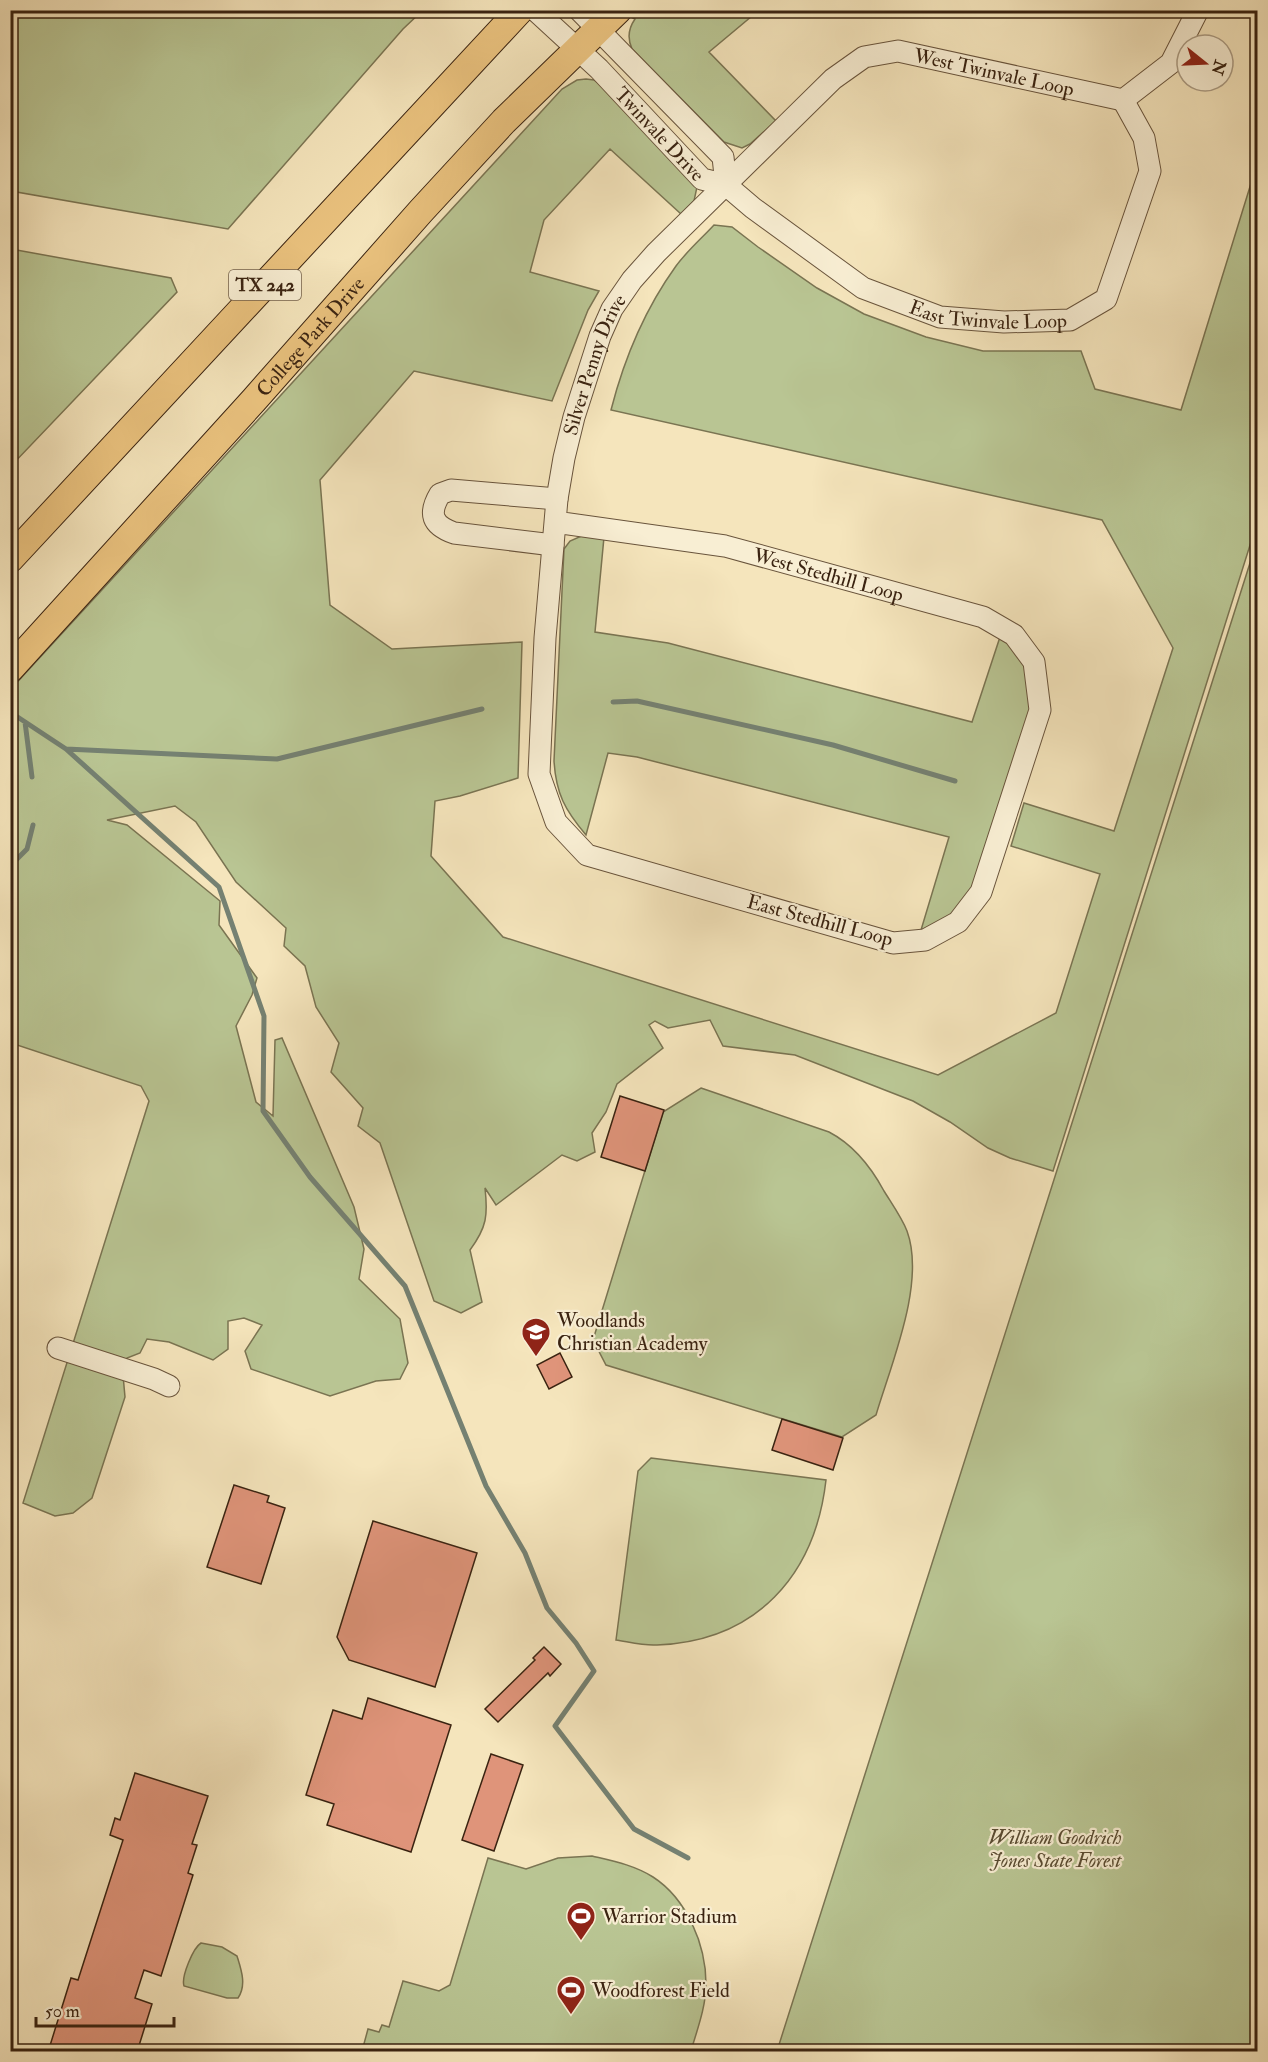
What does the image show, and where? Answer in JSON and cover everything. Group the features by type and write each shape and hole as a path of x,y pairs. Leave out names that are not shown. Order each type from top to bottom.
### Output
{"main road":[{"name":"TX 242","path":"10,559 520,10"},
{"name":"College Park Drive","path":"10,669 254,400 421,211 504,122 618,10"}],"street":[{"name":"Twinvale Drive","path":"535,10 599,69 702,179 726,185 723,157 579,10"},
{"path":"1123,100 1171,63 1198,10"},
{"name":"West Twinvale Loop","path":"864,57 898,51 1123,100"},
{"name":"Silver Penny Drive","path":"539,774 545,638 557,499 574,417 600,336 612,309 632,280 656,253 833,79 864,57"},
{"name":"East Twinvale Loop","path":"726,185 753,208 863,288 940,316 1004,322 1070,320 1106,299 1150,171 1144,138 1123,100"},
{"path":"553,545 454,533 442,529 434,519 433,509 440,494 451,490 557,499"},
{"name":"West Stedhill Loop","path":"555,522 725,546 983,617 1014,635 1034,662 1040,710"},
{"name":"East Stedhill Loop","path":"539,774 556,822 587,855 893,943 925,940 958,922 981,892 1040,710"},
{"path":"58,1348 154,1378 169,1386"}],"green space":[{"path":"10,11 422,11 403,29 228,229 11,191"},
{"path":"641,11 758,11 709,52 776,121 750,144 742,148 724,142 632,49 629,41 630,30 635,19 633,18"},
{"path":"577,80 594,80 602,86 697,187 694,201 681,214 610,149 544,220 530,272 599,291 588,310 552,401 414,371 320,480 330,605 392,649 522,642 518,778 460,796 435,801 431,856 503,937 938,1075 1056,1013 1100,874 1011,846 1024,803 1114,831 1173,648 1102,520 611,410 622,372 645,317 665,282 685,255 714,225 732,227 817,288 864,314 926,337 983,351 1081,351 1095,389 1181,410 1257,164 1257,523 1053,1171 1010,1158 988,1148 950,1122 913,1101 795,1055 723,1046 710,1020 668,1028 655,1021 649,1025 663,1048 617,1084 606,1112 592,1133 595,1152 577,1161 562,1155 496,1205 485,1188 485,1220 470,1250 482,1302 461,1313 434,1301 380,1143 358,1126 363,1108 331,1072 339,1043 316,1007 305,966 284,946 286,928 236,882 196,822 175,806 107,820 127,825 220,901 219,925 257,978 252,995 236,1026 256,1102 273,1116 275,1040 282,1038 354,1207 364,1249 359,1279 400,1319 408,1363 400,1379 376,1381 330,1396 251,1369 245,1351 262,1325 244,1318 228,1321 228,1349 213,1360 169,1342 147,1339 140,1353 127,1358 123,1375 125,1397 92,1498 73,1513 55,1516 23,1503 149,1101 141,1086 11,1043 10,690 562,89"},
{"path":"11,249 171,278 177,292 11,466"},
{"path":"586,534 604,537 595,632 668,643 972,722 1001,634 1026,659 1034,696 974,890 947,921 921,930 949,837 637,757 608,753 586,835 572,818 559,792 554,761 564,549 570,541"},
{"name":"William Goodrich Jones State Forest","path":"1257,541 1257,2051 777,2051"},
{"path":"701,1088 838,1137 867,1165 897,1211 907,1231 912,1252 909,1299 897,1348 876,1415 842,1437 606,1365 593,1340 663,1112"},
{"path":"651,1458 826,1480 820,1514 809,1546 794,1573 774,1597 751,1616 724,1631 692,1641 657,1645 616,1640 638,1471"},
{"name":"Warrior Stadium","path":"592,1856 631,1866 653,1877 665,1886 685,1910 698,1939 706,1984 703,2010 691,2051 362,2051 368,2029 379,2032 382,2025 389,2027 403,1981 439,1991 450,1985 488,1858 526,1869 558,1858"},
{"path":"201,1943 222,1947 237,1956 243,1982 238,1998 227,1998 184,1986 188,1963"}],"building":[{"path":"620,1096 664,1110 645,1171 601,1157"},
{"path":"560,1353 572,1377 549,1389 537,1365"},
{"path":"782,1419 843,1438 833,1470 772,1450"},
{"path":"234,1485 269,1496 267,1502 285,1508 261,1584 207,1567"},
{"path":"373,1521 477,1553 435,1687 349,1660 337,1637"},
{"path":"544,1647 561,1664 550,1676 548,1673 498,1722 485,1709 535,1660 533,1658"},
{"path":"368,1698 451,1725 411,1852 327,1825 334,1804 306,1795 333,1710 362,1719"},
{"path":"491,1754 523,1765 494,1851 462,1840"},
{"path":"135,1773 208,1796 192,1844 197,1845 188,1873 193,1875 161,1976 144,1970 135,1998 152,2004 137,2052 48,2052 71,1978 78,1980 123,1840 110,1835 115,1818 120,1820"}],"waterway":[{"path":"613,702 637,701 833,745 955,781"},
{"path":"10,712 66,749 277,759 482,709"},
{"path":"25,722 32,777"},
{"path":"66,749 219,887 264,1016 263,1111 310,1177 405,1286 486,1486 525,1553 547,1608 576,1643 594,1671 555,1726 634,1829 688,1858"},
{"path":"10,866 27,849 33,825"}],"place":[{"name":"Woodlands Christian Academy","path":"536,1358"},
{"name":"Warrior Stadium","path":"581,1942"},
{"name":"Woodforest Field","path":"571,2016"}]}
